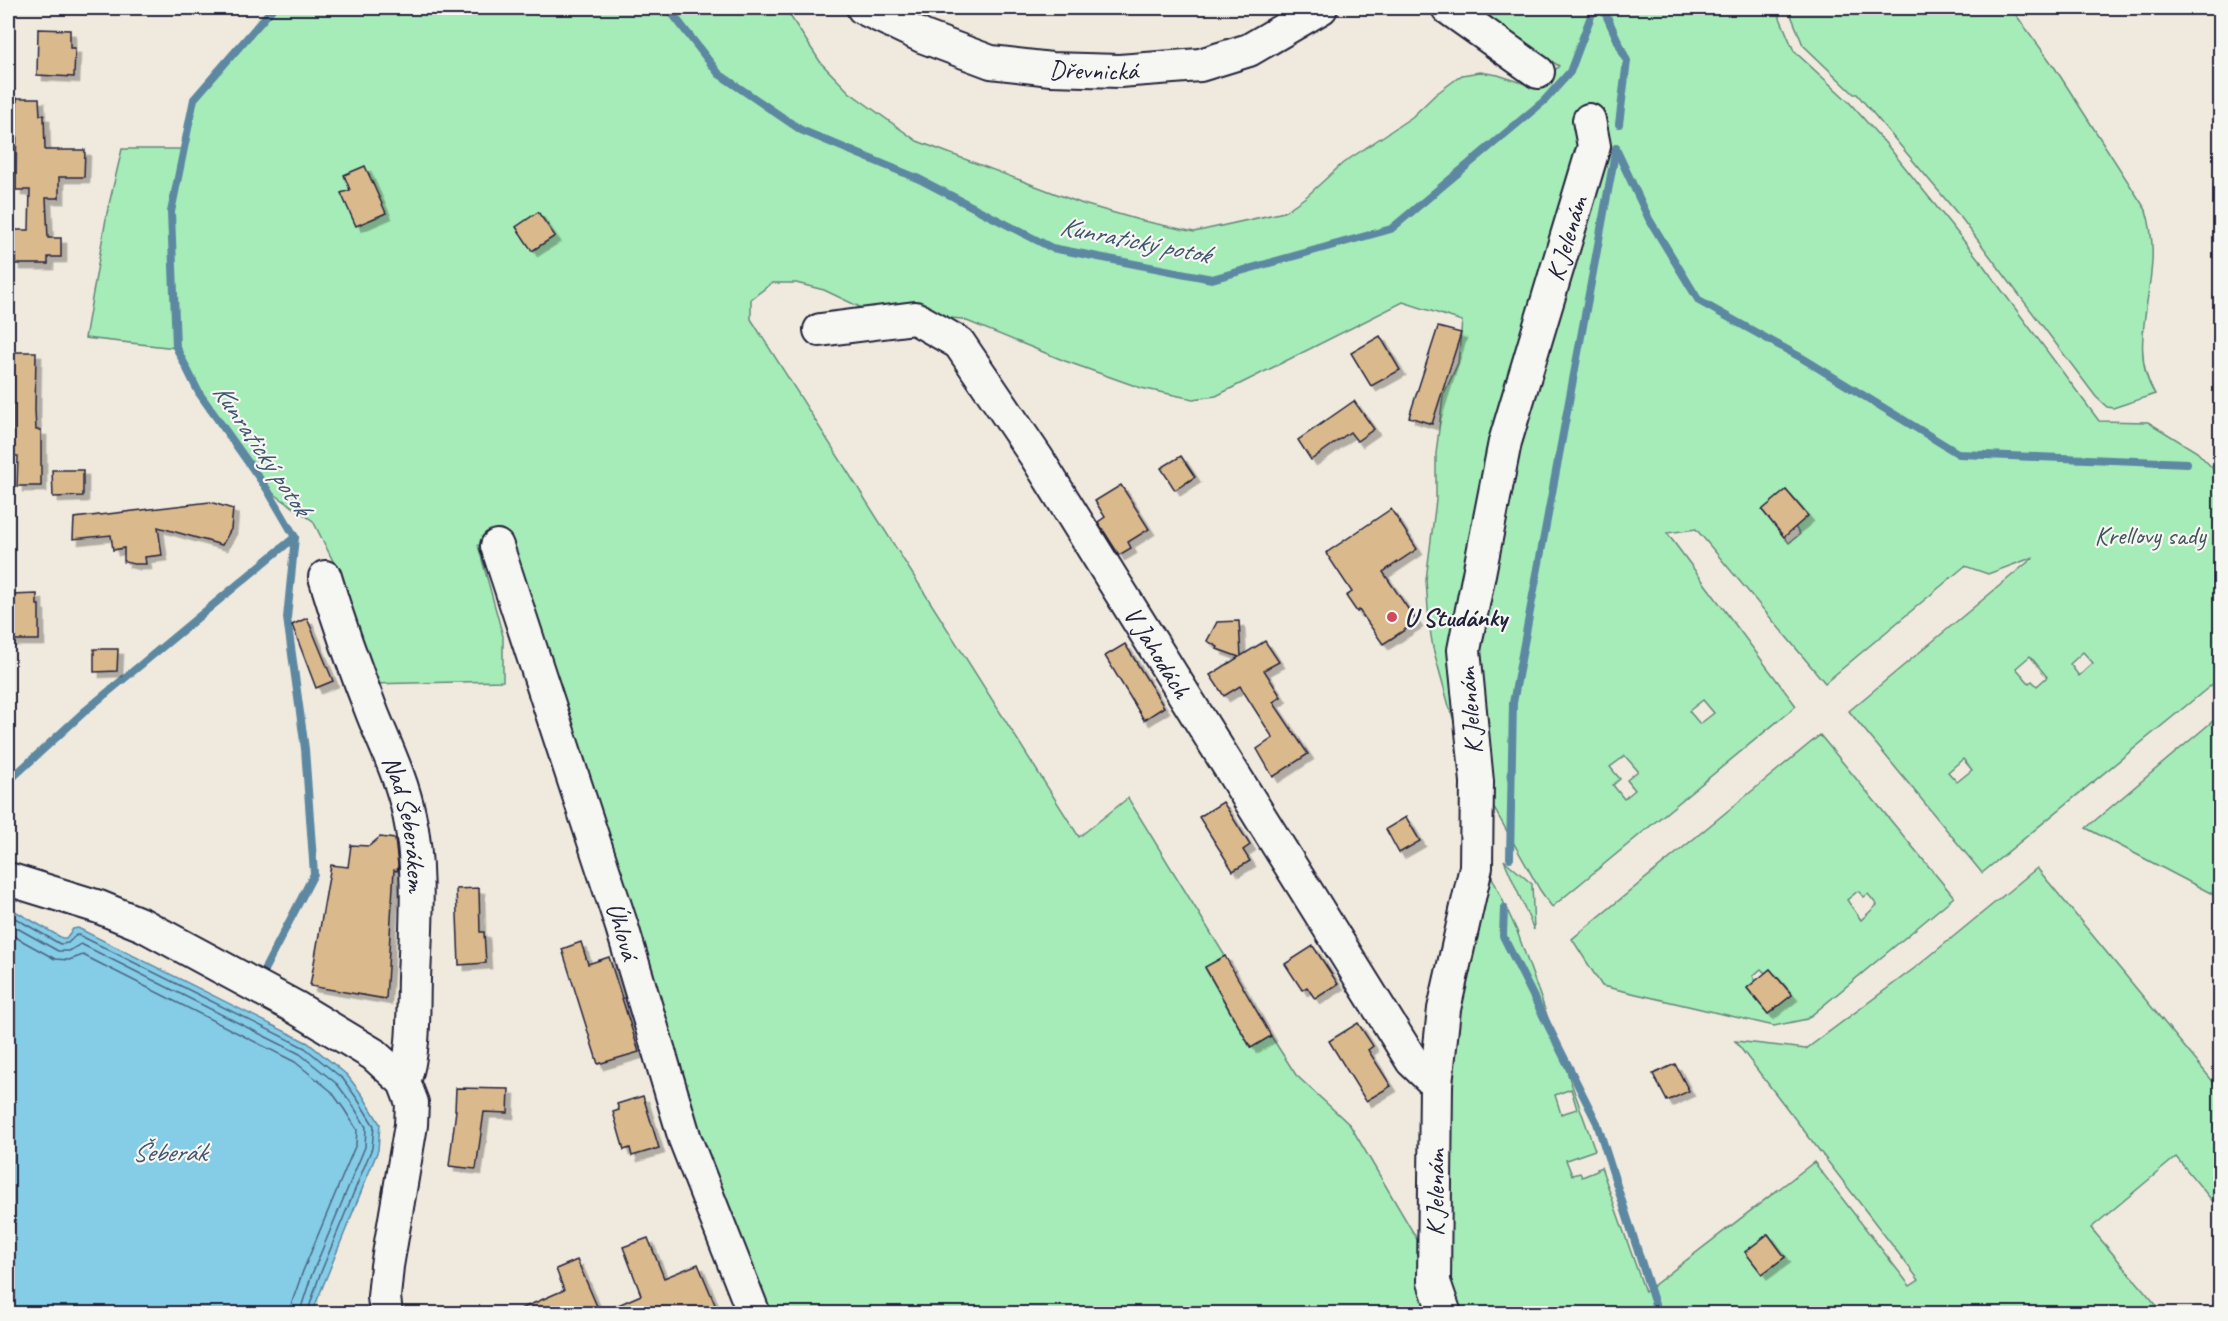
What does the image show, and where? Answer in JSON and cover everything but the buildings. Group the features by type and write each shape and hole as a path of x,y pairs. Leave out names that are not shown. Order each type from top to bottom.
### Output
{"street":[{"name":"Dřevnická","path":"863,8 924,37 991,62 1051,69 1119,71 1200,64 1249,50 1321,8"},
{"path":"1448,8 1538,72"},
{"name":"K Jelenám","path":"1445,1314 1434,1282 1436,1084 1444,1009 1476,867 1477,782 1464,650 1504,442 1594,146 1589,120"},
{"name":"V Jahodách","path":"820,330 915,318 959,343 1037,458 1412,1061 1436,1084"},
{"name":"Úhlová","path":"497,546 622,927 685,1138 754,1314"},
{"name":"Nad Šeberákem","path":"325,577 346,645 401,786 409,813 416,865 411,1064 405,1083 412,1103 411,1125 387,1266 384,1297 386,1314"},
{"path":"8,879 99,907 143,925 295,1007 374,1054 405,1083"}],"green space":[{"name":"Krellovy sady","path":"273,8 785,8 821,63 849,92 917,141 1083,204 1139,220 1194,232 1284,212 1307,196 1343,163 1412,117 1436,94 1462,75 1480,72 1498,75 1538,88 1559,66 1470,8 1778,8 1794,51 1848,101 1887,145 1980,261 2099,421 2148,422 2197,452 2220,476 2220,678 1982,873 1849,711 2034,557 1988,574 1965,566 1825,683 1696,529 1667,533 1796,706 1552,907 1540,890 1468,762 1449,706 1433,648 1429,623 1426,580 1436,500 1436,454 1443,396 1458,363 1462,321 1403,302 1216,396 1193,399 1141,388 1065,361 962,319 868,311 824,290 796,283 772,283 751,299 751,319 1079,837 1128,798 1225,956 1205,968 1250,1047 1271,1036 1296,1075 1350,1125 1424,1252 1432,1313 772,1313 692,1124 507,553 478,545 503,636 503,681 368,684 338,571 313,521 267,489 199,393 176,348 85,338 107,213 122,149 184,149 192,105","holes":["1786,490 1807,516 1795,527 1800,534 1789,543 1762,510","2083,652 2093,663 2079,676 2070,664","2030,656 2047,677 2037,686 2032,681 2029,683 2016,668","1703,700 1714,713 1700,724 1689,711","1625,756 1638,771 1627,780 1635,790 1624,799 1613,785 1620,779 1610,767","1963,759 1972,770 1957,782 1948,772"]},
{"path":"1790,8 2011,8 2055,68 2146,210 2152,254 2143,346 2148,379 2155,394 2113,408 2107,407 2096,397 1962,219 1857,94 1854,94 1803,45"},
{"path":"2220,715 2220,898 2086,828"},
{"path":"1820,735 1954,897 1807,1019 1774,1026 1602,986 1572,939","holes":["1858,891 1864,897 1868,894 1877,905 1861,920 1847,900","1761,969 1765,973 1770,969 1792,995 1768,1014 1747,988 1756,981 1753,976"]},
{"path":"1504,860 1532,884 1534,930"},
{"path":"2037,868 2220,1090 2220,1210 2176,1157 2091,1228 2163,1313 1457,1314 1445,1256 1448,1040 1486,875 1491,875 1517,931 1595,1150 1566,1160 1572,1175 1580,1173 1582,1177 1601,1167 1645,1292 1814,1162 1910,1286 1919,1280 1735,1041 1806,1049 1920,964","holes":["1571,1089 1577,1109 1561,1114 1555,1095","1768,1234 1785,1257 1762,1274 1745,1252"]}],"water":[{"name":"Šeberák","path":"8,907 62,938 66,938 73,929 78,928 308,1043 347,1075 363,1096 380,1124 378,1150 312,1313 8,1313"}],"waterway":[{"name":"Kunratický potok","path":"263,972 314,874 305,749 287,618 295,537 267,489 199,393 176,347 171,212 194,99 273,8"},
{"name":"Kunratický potok","path":"668,8 719,74 801,130 919,179 1052,248 1212,279 1391,229 1544,101 1570,72 1594,8"},
{"path":"1603,8 1627,61 1619,124"},
{"path":"1510,858 1513,703 1616,148"},
{"path":"1616,149 1649,219 1699,301 1802,358 1959,454 2187,463"},
{"path":"8,787 13,777 85,711 295,537"},
{"path":"1504,908 1503,936 1597,1123 1658,1314"}],"place":[{"name":"U Studánky","path":"1392,617"}]}
